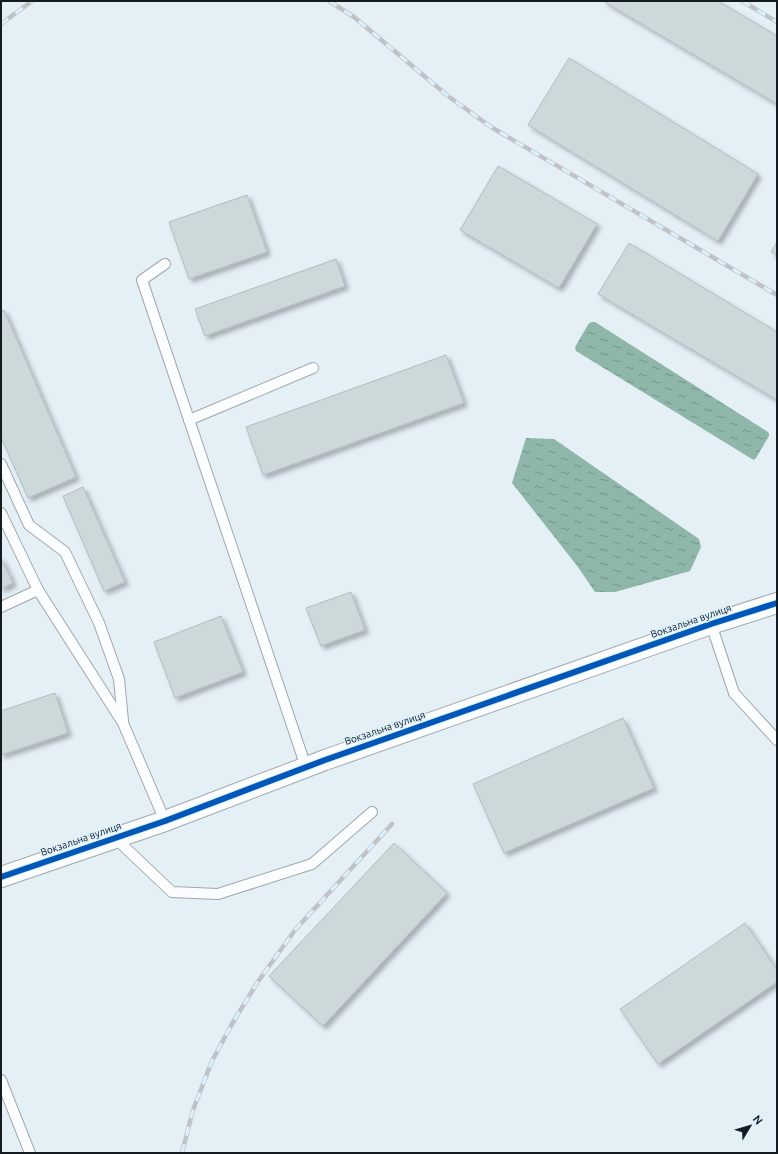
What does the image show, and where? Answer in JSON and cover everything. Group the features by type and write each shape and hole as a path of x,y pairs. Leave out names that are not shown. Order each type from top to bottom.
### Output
{"street":[{"name":"Вокзальна вулиця","path":"1,877 165,821 306,767 711,624 777,603"}],"lane":[{"path":"165,264 142,280 306,767"},
{"path":"189,420 313,368"},
{"path":"1,464 29,525 65,552 99,623 119,680 123,723"},
{"path":"1,513 38,590 123,723 165,821"},
{"path":"1,607 38,590"},
{"path":"711,624 734,693 777,740"},
{"path":"116,838 172,892 218,894 312,864 372,812"},
{"path":"1,1080 30,1153"}],"water":[{"path":"595,322 768,432 769,436 756,458 754,460 752,459 576,351 575,347 589,323"},
{"path":"526,438 554,439 699,539 701,547 690,571 615,592 595,592 578,567 512,483"}],"building":[{"path":"603,1 718,1 777,36 777,104"},
{"path":"569,58 758,174 718,241 528,125"},
{"path":"498,166 597,224 559,288 460,230"},
{"path":"247,195 267,252 189,279 169,222"},
{"path":"777,242 777,255 771,252"},
{"path":"629,243 777,332 777,400 598,294"},
{"path":"336,259 345,286 205,336 195,309"},
{"path":"4,310 76,477 28,498 1,437 1,311"},
{"path":"446,355 464,403 263,475 246,427"},
{"path":"83,487 125,582 104,591 63,496"},
{"path":"1,557 13,583 1,589"},
{"path":"351,592 365,630 321,646 306,608"},
{"path":"221,616 243,672 175,698 154,642"},
{"path":"55,693 68,733 1,755 1,711"},
{"path":"623,718 654,788 504,853 473,784"},
{"path":"394,843 447,893 323,1026 269,976"},
{"path":"745,923 777,970 777,982 658,1064 620,1009"}],"railway":[{"path":"1,24 32,1"},
{"path":"329,1 354,17 448,96 491,127 777,295"},
{"path":"742,1 777,22"},
{"path":"182,1153 193,1110 212,1061 257,983 295,930 392,824"}],"cycle path":[{"path":"1,877 165,821 325,760 711,624 777,603"}]}
